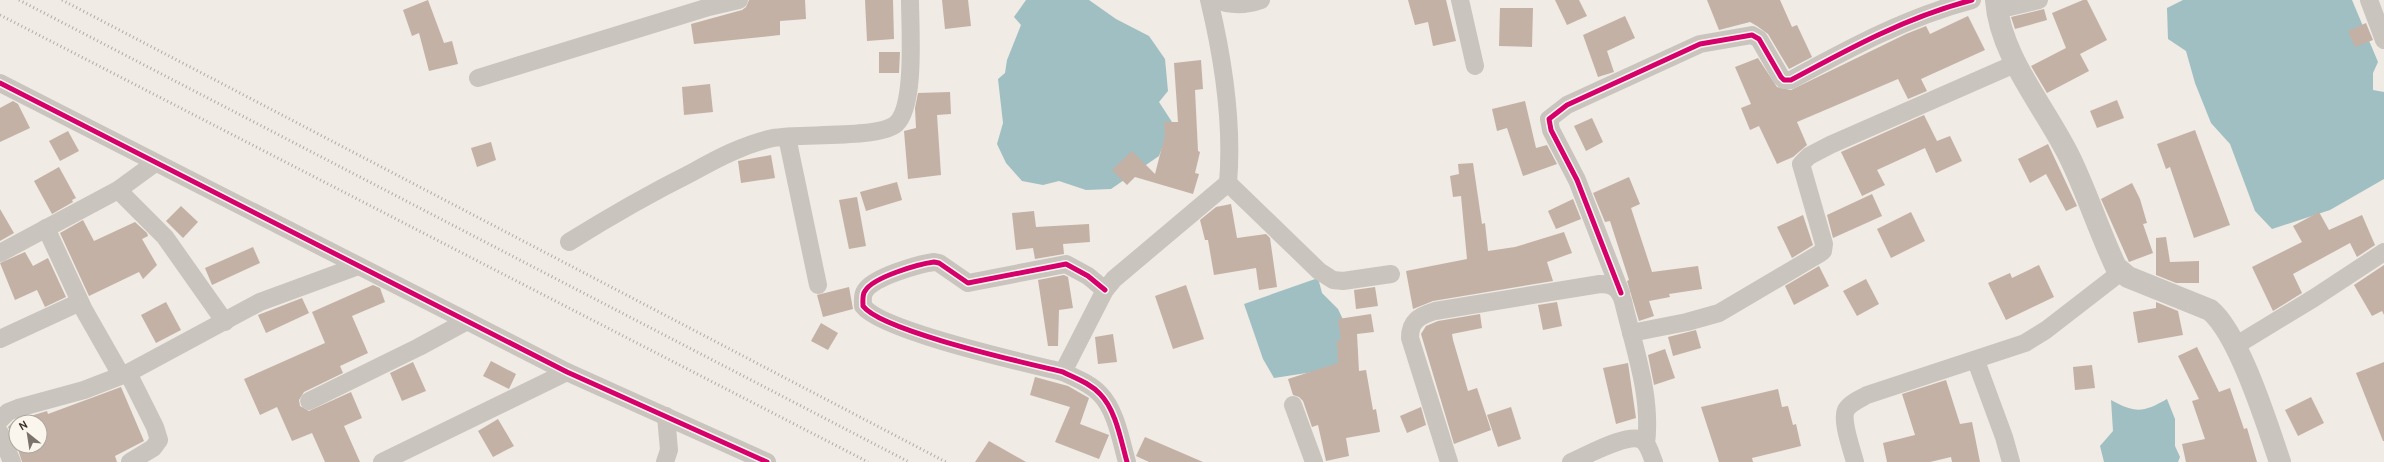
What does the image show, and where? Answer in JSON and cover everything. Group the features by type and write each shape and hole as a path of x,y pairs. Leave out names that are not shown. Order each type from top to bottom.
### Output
{"street":[{"path":"478,78 702,9 739,0"},
{"path":"569,242 675,181 725,155 774,138 878,131 896,124 907,97 910,78 910,0"},
{"path":"1063,372 1105,290 1124,271 1228,183 1230,161 1226,105 1216,29 1209,0"},
{"path":"1216,0 1224,3 1240,4 1261,0"},
{"path":"1460,0 1475,66"},
{"path":"1646,444 1649,413 1621,293 1577,180 1551,130 1549,119 1553,114 1567,105 1707,42 1756,36 1780,77 1784,80 1791,80 1882,32 1937,10 1972,0"},
{"path":"2039,0 1996,5 2003,35 2070,158 2112,259 2121,272 2210,310 2224,325 2235,346 2264,414 2280,462"},
{"path":"2369,0 2384,38"},
{"path":"1631,332 1687,322 1719,313 1819,254 1823,251 1824,244 1801,164 1804,159 1900,114 2017,63"},
{"path":"0,83 567,372 767,462"},
{"path":"787,137 818,285"},
{"path":"0,253 118,190 155,163"},
{"path":"1228,183 1319,271 1333,280 1343,281 1391,274"},
{"path":"118,190 164,238 225,322"},
{"path":"46,228 95,333 124,374 156,427 159,440 157,445 130,462"},
{"path":"2235,346 2314,298 2384,252"},
{"path":"1105,290 1088,276 1066,264 968,283 939,263 934,262 891,275 871,284 865,291 863,306 875,317 934,338 1063,372 1083,381 1100,394 1110,409 1127,462"},
{"path":"12,462 1,422 18,408 84,390 124,374 225,322 260,302 358,266"},
{"path":"1856,462 1844,420 1846,411 1850,406 1867,395 1976,361 2025,343 2046,330 2121,272"},
{"path":"1449,462 1410,338 1410,330 1416,319 1435,311 1600,284 1609,284 1621,293"},
{"path":"0,339 80,302"},
{"path":"309,401 420,347 467,321"},
{"path":"1976,361 2004,437 2011,462"},
{"path":"382,462 567,372"},
{"path":"1293,405 1314,462"},
{"path":"666,416 669,450 667,461"},
{"path":"1571,462 1630,438 1640,439 1646,444 1654,462"}],"water":[{"path":"1026,0 1089,0 1116,19 1149,36 1165,59 1168,91 1159,102 1172,122 1159,156 1111,189 1086,190 1059,181 1043,185 1022,181 1006,163 997,144 1003,123 998,79 1005,73 1007,60 1021,25 1014,17"},
{"path":"2183,0 2352,0 2378,62 2373,73 2373,90 2384,92 2384,179 2330,210 2272,229 2255,211 2230,144 2211,123 2195,83 2186,51 2168,39 2167,8"},
{"path":"1318,278 1322,293 1338,309 1358,351 1333,369 1274,378 1263,359 1244,304"},
{"path":"2167,399 2175,419 2175,446 2180,457 2178,462 2104,462 2100,446 2113,431 2111,400 2127,408 2140,410 2152,407"}],"building":[{"path":"428,0 444,43 452,41 458,64 429,71 419,33 412,36 403,10"},
{"path":"749,0 805,0 806,19 780,21 780,35 694,44 691,24 742,10 746,7"},
{"path":"865,0 893,0 894,39 867,41"},
{"path":"942,0 968,0 971,26 945,29"},
{"path":"1408,0 1446,0 1456,41 1433,46 1428,22 1415,25"},
{"path":"1555,0 1579,0 1587,16 1567,25"},
{"path":"1707,0 1780,0 1792,27 1797,25 1812,57 1789,69 1768,34 1750,22 1719,30"},
{"path":"2083,0 2087,0 2107,40 2080,54 2089,71 2047,93 2031,66 2066,48 2052,13"},
{"path":"1500,8 1533,8 1532,47 1499,46"},
{"path":"2044,9 2047,20 2015,29 2011,17"},
{"path":"1625,16 1635,38 1607,51 1614,72 1598,77 1583,35"},
{"path":"1968,16 1985,50 1921,79 1927,91 1908,99 1898,79 1797,122 1807,145 1793,157 1777,164 1759,126 1750,130 1741,108 1751,104 1735,67 1758,58 1777,87 1791,90 1906,34 1926,26 1930,34"},
{"path":"2366,23 2373,40 2355,47 2348,31"},
{"path":"879,52 900,52 899,73 879,73"},
{"path":"1201,60 1203,89 1195,90 1198,151 1200,152 1195,173 1199,174 1193,194 1135,177 1127,185 1112,170 1132,151 1155,174 1165,135 1164,122 1178,122 1174,63"},
{"path":"710,84 713,112 684,115 682,87"},
{"path":"950,92 951,114 937,115 941,175 908,179 904,131 916,128 915,108 918,93"},
{"path":"2117,100 2124,118 2097,128 2090,111"},
{"path":"13,101 18,104 30,128 0,142 0,108"},
{"path":"1525,101 1536,148 1547,145 1557,164 1523,176 1507,128 1497,131 1492,109"},
{"path":"1924,115 1937,141 1950,136 1962,161 1936,173 1925,148 1877,170 1885,185 1862,196 1841,152"},
{"path":"1592,118 1603,142 1586,151 1574,126"},
{"path":"2195,130 2230,225 2194,238 2170,167 2166,169 2157,144"},
{"path":"68,131 79,151 60,161 49,141"},
{"path":"491,142 496,160 477,167 471,148"},
{"path":"2048,144 2077,206 2066,211 2046,174 2030,183 2018,159"},
{"path":"771,155 775,178 741,183 738,161"},
{"path":"1473,163 1482,224 1485,223 1488,251 1515,247 1564,232 1572,253 1547,262 1553,281 1433,301 1413,309 1406,271 1467,259 1461,196 1453,197 1450,176 1459,174 1458,164"},
{"path":"59,167 76,198 72,200 73,202 52,214 34,181"},
{"path":"1629,177 1640,204 1631,208 1652,272 1698,266 1702,289 1669,294 1670,297 1649,301 1654,316 1639,321 1627,281 1629,280 1610,221 1605,222 1593,193"},
{"path":"897,182 902,200 866,211 860,192"},
{"path":"2132,183 2140,199 2147,223 2143,224 2153,253 2129,262 2101,199"},
{"path":"1872,194 1882,216 1833,238 1827,215"},
{"path":"857,197 866,246 849,249 839,200"},
{"path":"1573,199 1581,219 1556,229 1548,211"},
{"path":"1231,204 1237,238 1266,234 1270,238 1277,287 1259,290 1256,268 1214,275 1208,240 1205,240 1200,220 1216,207"},
{"path":"181,206 198,222 183,238 166,221"},
{"path":"0,209 14,233 0,241"},
{"path":"1034,211 1036,227 1089,224 1090,242 1063,244 1064,254 1035,259 1033,248 1016,250 1012,213"},
{"path":"1911,212 1925,241 1891,258 1877,229"},
{"path":"2319,212 2329,230 2362,215 2375,245 2357,257 2350,243 2293,274 2302,293 2273,311 2252,267 2302,242 2293,226"},
{"path":"1803,215 1813,245 1792,258 1777,227"},
{"path":"83,220 94,241 135,222 147,233 148,236 142,239 157,265 143,279 139,272 89,296 60,233"},
{"path":"2166,237 2170,262 2199,261 2199,283 2176,283 2156,275 2156,238"},
{"path":"253,247 260,263 212,285 205,268"},
{"path":"25,252 33,266 48,258 66,297 45,307 37,290 15,300 0,263"},
{"path":"2039,265 2054,297 2006,320 1988,283 2010,273 2012,278"},
{"path":"2384,265 2384,315 2382,311 2372,316 2354,285"},
{"path":"1819,266 1829,286 1794,305 1785,286"},
{"path":"1064,275 1068,277 1073,308 1059,310 1058,346 1048,346 1038,280"},
{"path":"1866,279 1879,304 1857,316 1843,291"},
{"path":"373,285 380,288 385,302 352,316 368,353 340,366 343,373 304,392 299,400 300,406 309,411 351,392 362,418 344,426 360,462 325,462 312,433 292,441 277,407 260,415 244,379 325,343 312,312"},
{"path":"1186,285 1204,339 1173,349 1155,296"},
{"path":"849,287 853,309 823,317 817,295"},
{"path":"1375,287 1378,306 1356,309 1354,290"},
{"path":"302,298 309,313 266,333 258,315"},
{"path":"166,302 181,330 156,343 141,315"},
{"path":"1557,302 1562,326 1543,330 1538,305"},
{"path":"2156,302 2178,311 2183,335 2138,343 2133,312 2156,308"},
{"path":"1371,314 1374,332 1357,334 1359,371 1366,370 1373,410 1376,409 1380,432 1346,438 1349,456 1326,461 1318,425 1312,427 1303,401 1299,397 1293,395 1288,379 1338,363 1337,340 1341,340 1338,319"},
{"path":"1480,314 1482,328 1452,334 1468,391 1477,388 1491,430 1454,444 1421,334 1426,326 1438,321"},
{"path":"821,323 838,333 828,350 811,341"},
{"path":"1696,330 1701,348 1673,356 1668,337"},
{"path":"1113,334 1117,362 1098,364 1095,337"},
{"path":"2197,347 2219,392 2230,388 2244,429 2247,428 2257,462 2186,462 2182,444 2205,439 2192,401 2199,399 2178,356"},
{"path":"1665,349 1675,378 1654,385 1648,355"},
{"path":"491,361 516,374 509,389 483,376"},
{"path":"413,362 426,391 402,401 390,373"},
{"path":"2384,362 2384,441 2383,441 2356,373"},
{"path":"1628,363 1636,418 1616,424 1603,368"},
{"path":"2092,365 2095,388 2075,390 2073,367"},
{"path":"1035,377 1068,386 1089,398 1080,424 1109,435 1099,459 1055,442 1070,407 1030,395"},
{"path":"1946,380 1960,424 1972,422 1980,462 1952,462 1951,457 1930,462 1887,462 1883,443 1915,435 1902,394"},
{"path":"121,387 144,441 115,456 117,462 22,462 20,454 48,454 48,414"},
{"path":"1778,389 1782,407 1788,406 1793,425 1796,424 1801,446 1752,458 1753,462 1719,462 1701,407"},
{"path":"2311,397 2324,423 2298,436 2285,410"},
{"path":"1421,407 1426,425 1407,433 1400,416"},
{"path":"1511,407 1521,439 1498,447 1487,415"},
{"path":"47,411 48,414 37,414"},
{"path":"498,419 514,446 493,457 478,431"},
{"path":"1145,437 1203,462 1149,462 1136,456"},
{"path":"989,441 1026,462 975,462"}],"railway":[{"path":"19,0 909,462"},
{"path":"62,0 946,462"},
{"path":"0,15 868,462"}],"cycle path":[{"path":"1621,293 1577,180 1551,130 1549,119 1567,105 1700,44 1752,35 1759,39 1781,77 1784,80 1791,80 1879,34 1925,15 1972,0"},
{"path":"0,83 567,372 767,462"},
{"path":"1105,290 1088,276 1066,264 968,283 939,263 934,262 908,268 877,281 864,293 863,306 875,316 897,326 988,354 1063,372 1087,384 1100,394 1110,408 1117,426 1127,462"}]}
